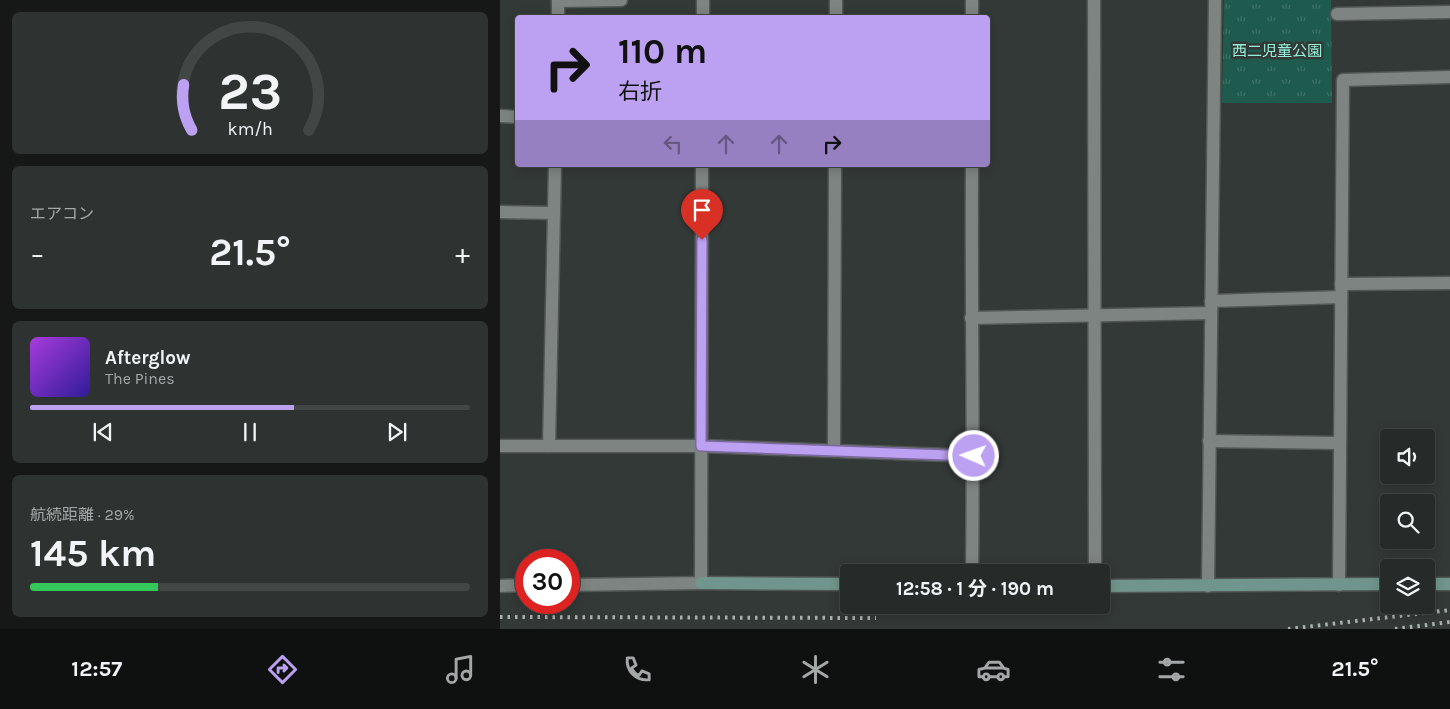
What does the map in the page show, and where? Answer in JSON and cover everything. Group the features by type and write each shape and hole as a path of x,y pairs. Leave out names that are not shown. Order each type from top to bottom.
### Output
{"street":[{"path":"558,15 558,0 621,0"},
{"path":"703,0 703,15"},
{"path":"836,0 836,15"},
{"path":"972,0 972,15"},
{"path":"1094,0 1095,564"},
{"path":"1208,586 1215,0"},
{"path":"1337,14 1450,12"},
{"path":"1339,585 1343,80 1450,77"},
{"path":"500,116 515,117"},
{"path":"549,446 555,167"},
{"path":"701,584 702,167"},
{"path":"834,451 835,167"},
{"path":"972,167 974,456 972,564"},
{"path":"500,212 554,213"},
{"path":"972,318 1094,315 1211,307 1341,290 1450,283"},
{"path":"1209,441 1339,443"},
{"path":"500,446 701,446 974,456"},
{"path":"580,585 840,584"},
{"path":"1110,586 1380,584"},
{"path":"1435,584 1450,584"},
{"path":"500,586 515,586"}],"green space":[{"name":"西二児童公園","path":"1224,0 1331,0 1332,103 1222,103"}],"railway":[{"path":"1288,629 1450,610"},
{"path":"500,617 876,618"},
{"path":"1395,629 1450,622"}],"route":[{"path":"702,240 701,446 974,456"}]}
